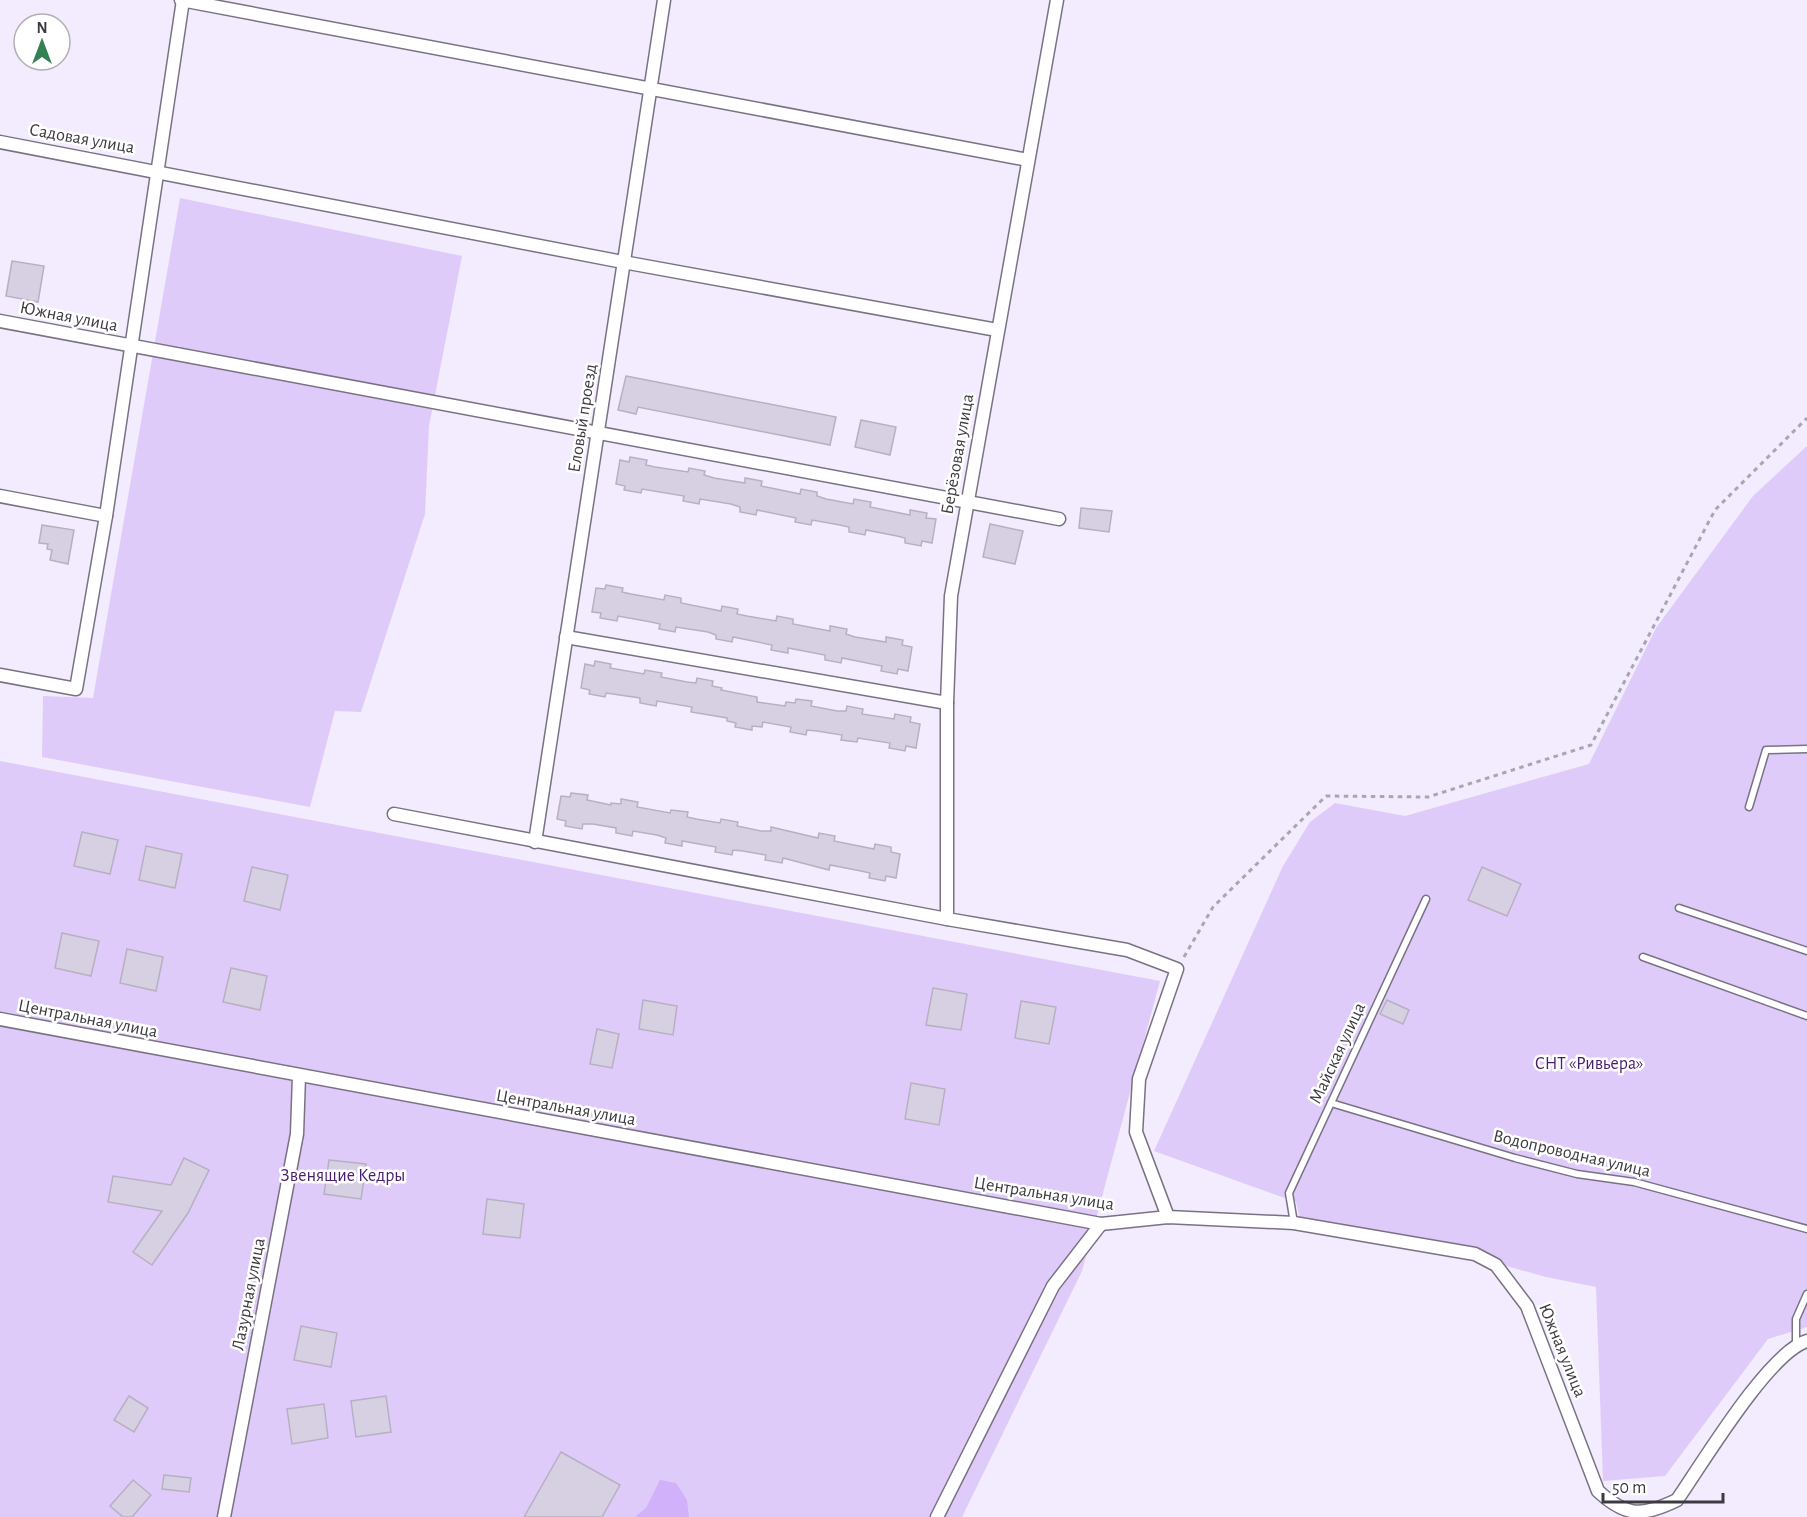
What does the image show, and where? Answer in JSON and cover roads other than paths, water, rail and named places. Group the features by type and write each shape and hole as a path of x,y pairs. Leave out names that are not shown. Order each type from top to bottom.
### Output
{"street":[{"path":"0,675 76,689 106,516 182,0 1028,160"},
{"name":"Еловый проезд","path":"535,842 664,0"},
{"name":"Берёзовая улица","path":"947,919 947,703 951,596 1057,0"},
{"name":"Садовая улица","path":"0,141 623,262 997,330"},
{"name":"Южная улица","path":"0,321 1059,519"},
{"path":"0,496 106,516"},
{"path":"566,637 947,703"},
{"path":"394,814 947,919 1127,950 1177,969 1139,1079 1136,1131 1168,1217"},
{"name":"Центральная улица","path":"0,1019 1101,1224 1126,1222"},
{"name":"Лазурная улица","path":"224,1517 297,1134 299,1076"},
{"name":"Южная улица","path":"1126,1222 1168,1217 1294,1223 1474,1254 1496,1265 1527,1306 1598,1491 1614,1509 1636,1516 1655,1514 1677,1500 1772,1365 1801,1342"},
{"path":"937,1517 1053,1286 1101,1224"}],"lane":[{"path":"1749,807 1766,750 1807,749"},
{"name":"Майская улица","path":"1294,1223 1289,1193 1426,899"},
{"path":"1680,908 1807,951"},
{"path":"1643,957 1807,1016"},
{"name":"Водопроводная улица","path":"1331,1103 1515,1158 1577,1174 1634,1182 1807,1229"},
{"path":"1801,1342 1796,1319 1807,1294"}],"park label":[{"name":"СНТ «Ривьера»","path":"1589,1063"},
{"name":"Звенящие Кедры","path":"343,1175"}]}
